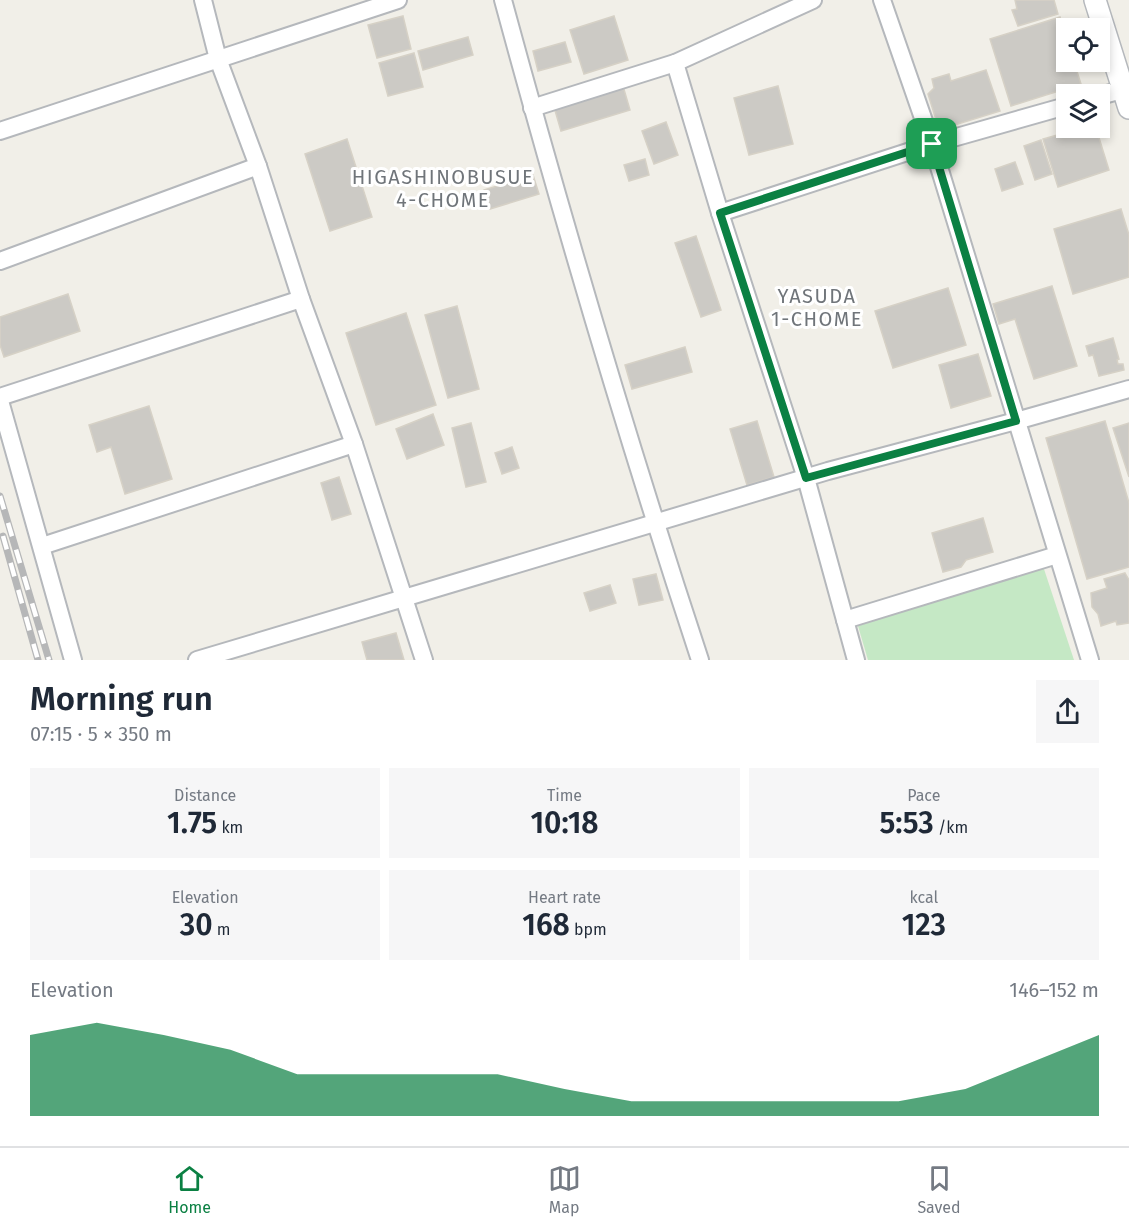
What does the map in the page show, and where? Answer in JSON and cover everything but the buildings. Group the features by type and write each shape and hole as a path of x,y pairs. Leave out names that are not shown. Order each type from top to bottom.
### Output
{"street":[{"path":"202,0 218,59 258,166 301,299 354,444 424,660"},
{"path":"0,131 398,0"},
{"path":"503,0 532,108 656,524 700,660"},
{"path":"532,108 675,63 813,0"},
{"path":"882,0 932,144 1090,660"},
{"path":"1095,0 1127,95 1110,96"},
{"path":"675,63 720,213 806,478 856,660"},
{"path":"720,213 932,144 1056,109"},
{"path":"0,261 258,166"},
{"path":"73,660 0,399 301,299"},
{"path":"197,660 806,478 1129,388"},
{"path":"42,546 354,444"},
{"path":"845,620 1057,555"}],"green space":[{"path":"1043,566 1074,660 868,660 858,626"}],"railway":[{"path":"0,496 49,660"},
{"path":"3,536 38,660"}],"district":[{"name":"HIGASHINOBUSUE 4-CHOME","path":"443,188"},
{"name":"YASUDA 1-CHOME","path":"817,308"}],"route":[{"path":"932,144 1016,421 806,478 720,213 932,144"}]}
